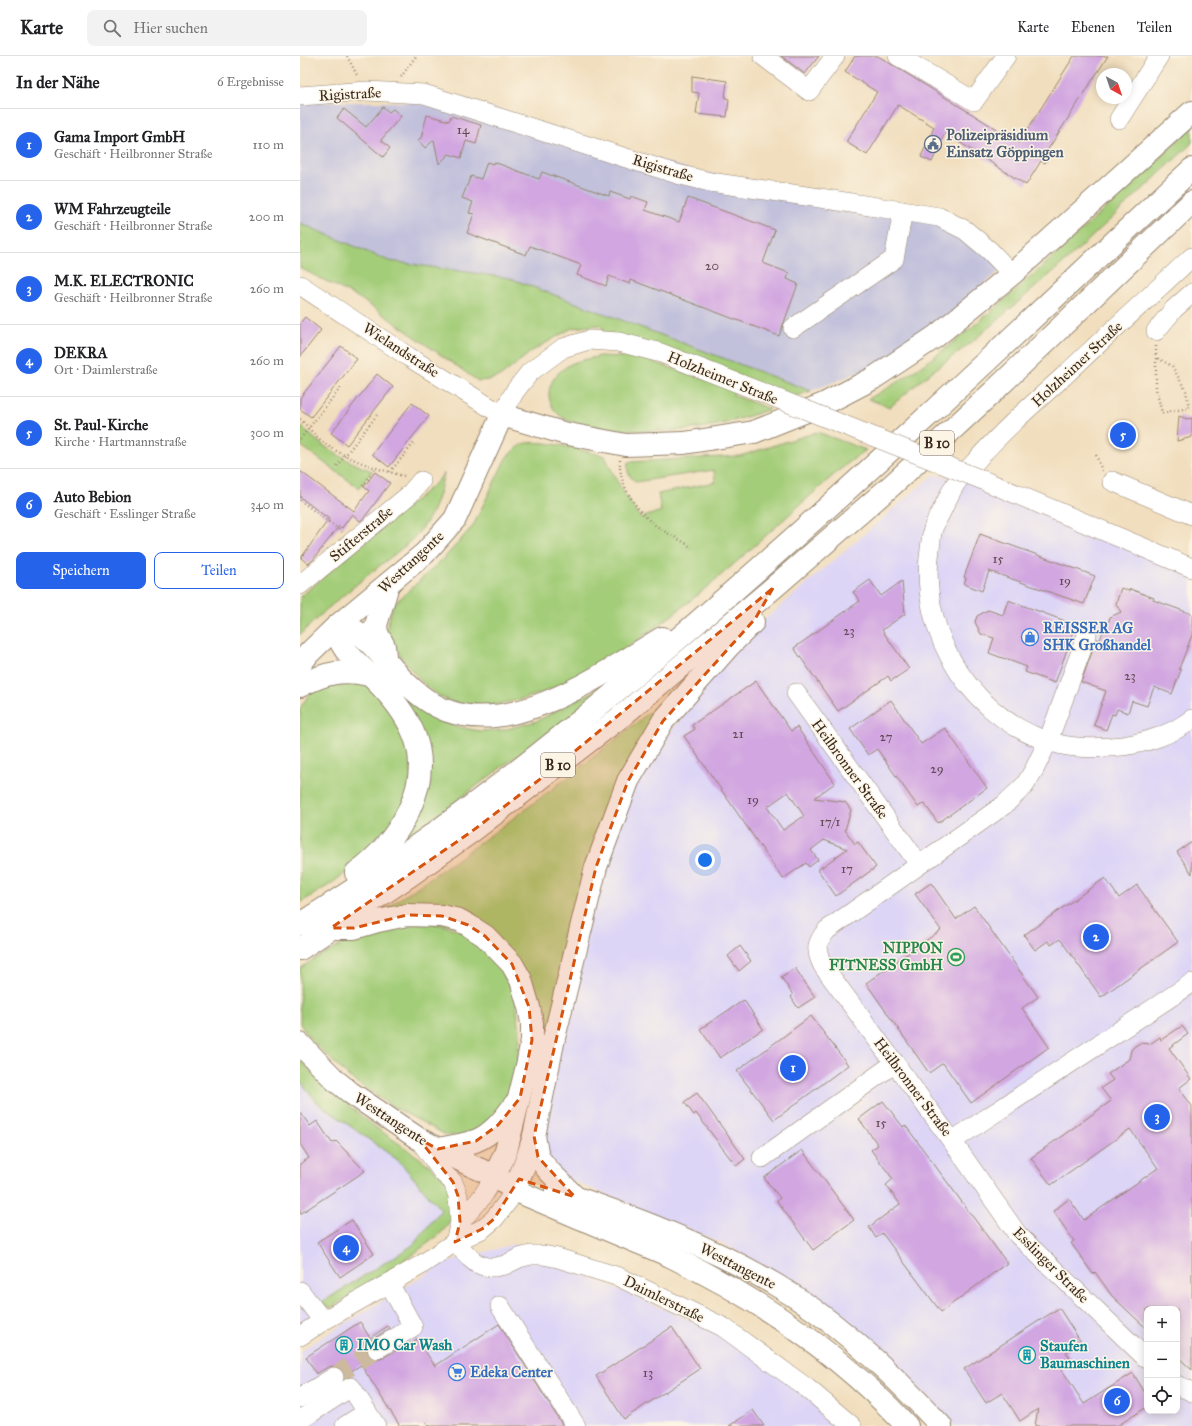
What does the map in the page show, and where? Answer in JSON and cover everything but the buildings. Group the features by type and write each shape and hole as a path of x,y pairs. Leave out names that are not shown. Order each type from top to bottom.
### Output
{"main road":[{"path":"502,415 563,433 622,444 684,443 754,432 824,404 872,379 935,337 1012,274 1192,112"},
{"name":"B 10","path":"306,920 460,815 607,699 701,620 886,454 1192,169"},
{"name":"B 10","path":"300,948 459,840 546,775 622,715 891,486 1192,202"},
{"name":"Westtangente","path":"300,665 309,653 337,626 425,553 455,519 502,415"},
{"path":"386,661 384,646 377,633 376,625 388,585"},
{"name":"B 10","path":"534,1136 554,1038 596,868 628,781 663,721 728,647 755,620 773,588"},
{"path":"306,920 336,888 376,856 399,830 408,813 417,789 420,767 418,748 414,733 403,712 375,680 346,651 337,634 337,626 354,630 364,638 418,695 447,711 476,717 513,714 564,694 610,670 661,638 701,620"},
{"path":"300,686 315,678 330,673 350,672 369,675"},
{"path":"331,928 354,928 407,915 442,916 459,920 485,936 512,964 521,980 530,1007 532,1040 520,1098 506,1151 495,1176"},
{"name":"Westtangente","path":"300,1044 326,1071 351,1093 419,1139 495,1176 516,1184 669,1256 730,1287 775,1314 827,1351 851,1371 907,1426"},
{"path":"438,1149 468,1143 483,1137 498,1125 520,1098"},
{"path":"516,1184 527,1159 534,1136"},
{"path":"534,1136 538,1156 548,1170 575,1197"},
{"name":"Westtangente","path":"516,1184 575,1197 682,1238 745,1268 777,1286 822,1317 877,1362 919,1402 941,1426"}],"street":[{"path":"763,56 809,91 835,56"},
{"path":"898,56 974,101 1006,56"},
{"path":"1118,119 1159,56"},
{"name":"Rigistraße","path":"300,96 367,91 424,94 677,174 710,182 939,217 965,230 990,251 1012,274"},
{"path":"793,328 894,259 903,211"},
{"name":"Holzheimer Straße","path":"1192,257 990,445 956,483 933,528 928,557 928,590 934,623 948,654 971,689 989,707 1009,722 1028,733 1063,745 1109,748 1152,739 1171,731 1192,719"},
{"name":"Wielandstraße","path":"300,285 409,357 502,415"},
{"path":"1156,331 1174,309 1192,293"},
{"name":"Holzheimer Straße","path":"502,415 516,391 530,372 563,348 589,340 619,342 661,353 761,392 985,481 1192,568"},
{"name":"Stifterstraße","path":"300,585 409,494 421,481"},
{"path":"1112,481 1192,515"},
{"name":"Heilbronner Straße","path":"1087,635 1048,741 1025,785 1004,805 827,930 820,938 817,949 823,966 952,1141 1192,983"},
{"name":"Heilbronner Straße","path":"796,693 919,864"},
{"path":"762,1158 895,1063"},
{"path":"419,1139 443,1173 453,1182 458,1196 460,1222 455,1242"},
{"name":"Esslinger Straße","path":"952,1141 1018,1235 1144,1356"},
{"path":"460,1222 482,1197 495,1176"},
{"path":"300,1336 322,1321 420,1265 455,1242 482,1229 494,1219 516,1184"},
{"name":"Daimlerstraße","path":"455,1242 476,1263 486,1267 500,1266 531,1255 543,1255 558,1258 619,1277 724,1327 807,1388 852,1426"},
{"path":"377,1349 413,1327 389,1283"},
{"path":"300,1291 322,1321"},
{"path":"500,1306 576,1426"},
{"path":"300,1420 321,1396 334,1377"},
{"path":"1180,1386 1192,1392"},
{"path":"300,1398 321,1396 351,1387 372,1419 345,1426"}],"path":[{"path":"347,56 367,91"},
{"path":"391,92 416,56"},
{"path":"1156,331 1156,389 1162,413 1189,408 1186,392 1172,366 1157,358"},
{"path":"300,439 342,386"},
{"path":"337,466 377,415"},
{"path":"300,418 324,443 345,455 376,468 421,481"},
{"path":"390,472 414,444"},
{"path":"622,444 620,462 622,477 625,488 631,498 643,514 657,527 692,548"},
{"path":"362,486 376,468"},
{"path":"300,500 353,540"},
{"path":"426,1422 429,1426"}],"highlighted area":[{"path":"773,588 755,619 663,721 628,781 596,867 534,1136 538,1157 575,1197 519,1179 494,1219 482,1229 455,1242 460,1222 458,1196 453,1182 419,1139 438,1149 476,1141 498,1125 520,1098 532,1040 529,1007 512,964 485,936 468,925 442,916 407,915 354,928 331,928 471,832 552,770"}],"shaded area":[{"path":"425,87 695,171 947,214 988,239 1012,260 950,314 882,363 811,391 509,278 389,261 300,223 300,102 411,102"},
{"path":"933,475 985,481 1192,562 1192,1426 954,1426 914,1383 776,1273 720,1242 568,1179 547,1159 541,1123 598,877 631,787 727,652"},
{"path":"300,1081 318,1103 399,1161 441,1210 413,1245 319,1303 300,1336"},
{"path":"514,1244 735,1340 844,1426 300,1426 300,1351 443,1264"}],"green space":[{"path":"1192,127 1192,143 1068,259 972,342 930,373 890,407 868,399 907,376 945,349 981,320 1061,250"},
{"path":"300,223 389,261 509,278 811,391 785,400 606,333 600,325 572,328 532,351 501,376 478,381 361,299 300,268"},
{"path":"600,356 642,358 735,390 733,395 770,409 717,425 692,429 666,431 627,430 577,424 563,417 551,404 549,397 552,381 566,367 578,361"},
{"path":"300,425 316,440 333,452 372,471 359,488 300,445"},
{"path":"817,432 866,450 837,472 736,562 672,615 605,661 569,681 526,698 492,705 475,706 453,702 433,692 423,683 397,651 386,631 393,605 446,556 473,526 506,458 516,448 523,444 552,444 605,456 621,488 641,518 661,511 658,494 715,482 714,470 636,482 629,474 628,462 740,456"},
{"path":"444,473 434,508 418,533 402,548 328,608 300,635 300,597 437,482"},
{"path":"352,641 358,644 421,710 437,720 459,727 480,731 503,730 537,721 604,686 606,689 403,841 401,839 425,776"},
{"path":"361,681 376,690 408,732 412,771 407,800 369,856 329,885 300,903 300,708 310,693 323,683"},
{"path":"677,689 641,746 516,1164 516,1150 540,1046 487,931 379,913 494,833 605,748"},
{"path":"432,923 456,929 477,940 500,968 515,995 520,1033 518,1067 507,1104 495,1122 463,1136 446,1135 390,1105 349,1077 311,1040 300,1024 300,969 314,959 363,934 397,924"},
{"path":"300,1060 322,1084 324,1083 364,1118 424,1161 449,1183 452,1218 439,1235 401,1263 331,1308 319,1304 413,1245 441,1210 399,1161 318,1103 300,1081"}],"tunnel":[{"path":"334,1377 377,1349"}],"place":[{"name":"Polizeipräsidium Einsatz Göppingen","path":"933,144"},
{"name":"St. Paul-Kirche","path":"1123,435"},
{"name":"REISSER AG SHK Großhandel","path":"1030,637"},
{"name":"WM Fahrzeugteile","path":"1096,937"},
{"name":"NIPPON FITNESS GmbH","path":"956,957"},
{"name":"Gama Import GmbH","path":"793,1068"},
{"name":"M.K. ELECTRONIC","path":"1157,1117"},
{"name":"DEKRA","path":"346,1248"},
{"name":"IMO Car Wash","path":"344,1345"},
{"name":"Staufen Baumaschinen","path":"1027,1355"},
{"name":"Edeka Center","path":"457,1372"},
{"name":"Auto Bebion","path":"1117,1401"}]}
